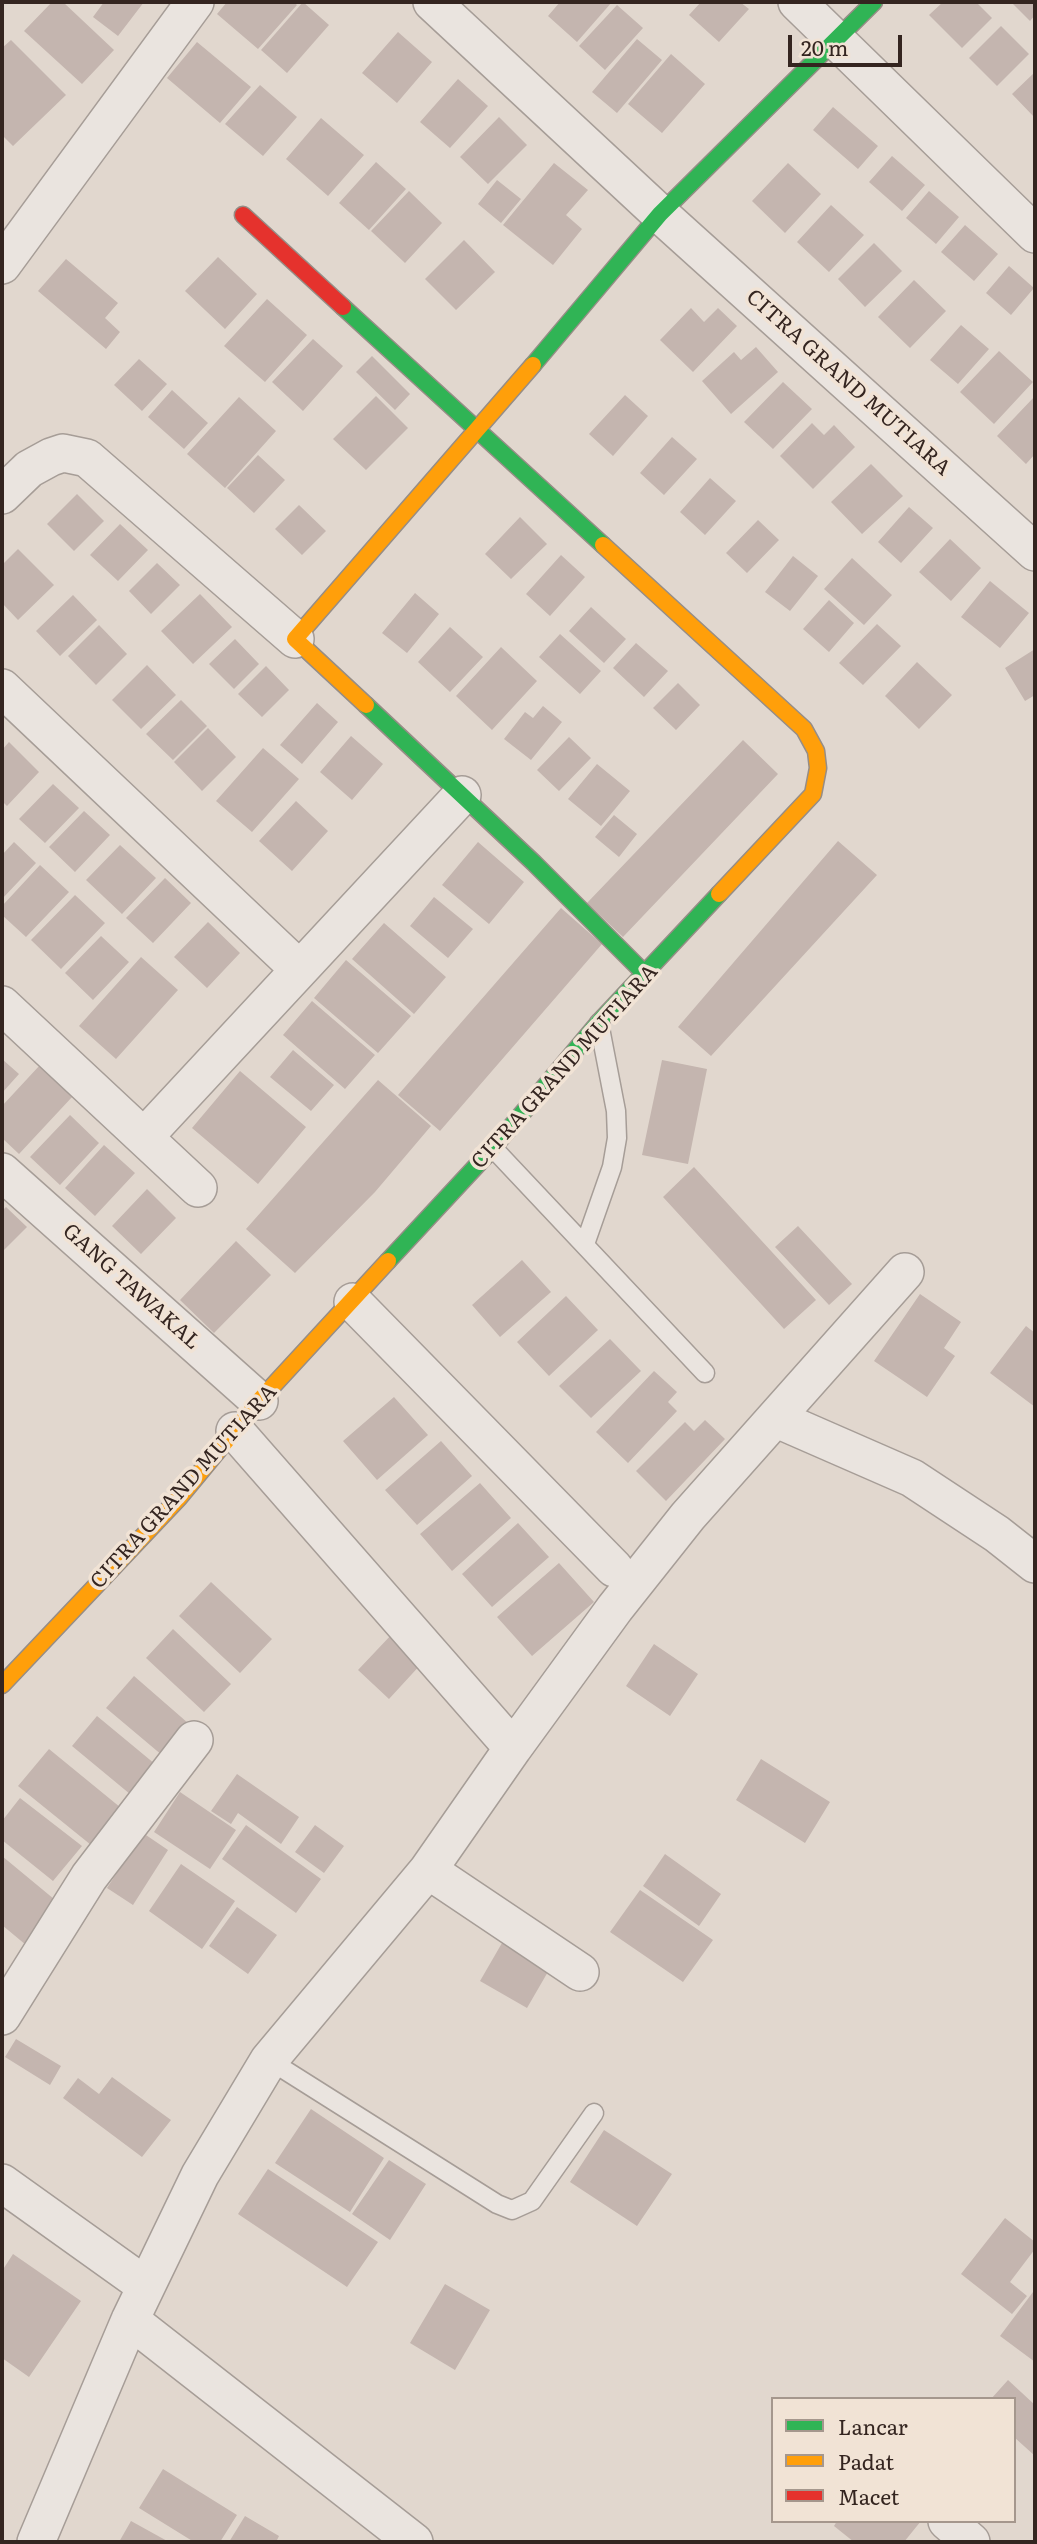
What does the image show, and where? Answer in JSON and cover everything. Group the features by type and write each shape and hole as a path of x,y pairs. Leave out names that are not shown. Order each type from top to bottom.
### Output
{"street":[{"path":"2,265 195,2"},
{"name":"CITRA GRAND MUTIARA","path":"432,2 660,214 1035,552"},
{"path":"797,2 1035,234"},
{"path":"295,639 478,430 660,214 874,2"},
{"name":"CITRA GRAND MUTIARA","path":"2,1685 179,1498 259,1401 493,1148 599,1022 646,975 813,794 818,768 816,751 804,729 243,215"},
{"path":"2,495 29,469 51,457 63,453 87,458 295,639 462,795 646,975"},
{"path":"2,688 299,969"},
{"path":"145,1136 462,795"},
{"path":"2,1005 198,1188"},
{"name":"GANG TAWAKAL","path":"2,1172 259,1401"},
{"path":"36,2542 146,2286 200,2175 269,2060 428,1870 615,1608 688,1516 905,1272"},
{"path":"353,1302 614,1568"},
{"path":"777,1419 912,1478 997,1534 1035,1564"},
{"path":"234,1431 513,1748"},
{"path":"2,2016 89,1877 194,1740"},
{"path":"428,1870 580,1972"},
{"path":"2,2183 146,2286"},
{"path":"130,2320 414,2542"},
{"path":"949,2523 971,2542"}],"lane":[{"path":"585,1244 612,1167 617,1138 616,1111 599,1022"},
{"path":"493,1148 705,1373"},
{"path":"269,2060 497,2204 512,2210 532,2201 594,2113"}],"building":[{"path":"52,2 63,2 114,50 82,84 24,31"},
{"path":"104,2 144,2 118,36 93,17"},
{"path":"227,2 294,2 297,5 258,49 217,14"},
{"path":"303,2 329,25 287,73 261,50"},
{"path":"560,2 612,2 577,42 548,16"},
{"path":"701,2 740,2 749,9 719,42 689,15"},
{"path":"943,2 976,2 992,18 962,48 929,15"},
{"path":"1011,2 1035,2 1035,15 1030,21"},
{"path":"617,5 643,28 605,70 579,46"},
{"path":"1001,26 1029,54 997,86 969,58"},
{"path":"398,32 432,62 397,103 362,73"},
{"path":"637,39 662,60 617,113 592,92"},
{"path":"11,40 66,95 13,146 2,135 2,48"},
{"path":"197,42 251,87 220,123 167,78"},
{"path":"671,54 705,84 662,133 628,104"},
{"path":"1035,72 1035,118 1012,94"},
{"path":"458,79 488,106 450,148 420,122"},
{"path":"260,85 297,117 263,156 225,124"},
{"path":"833,107 878,146 858,169 813,130"},
{"path":"499,117 527,145 488,184 460,157"},
{"path":"321,118 364,155 328,196 286,159"},
{"path":"892,156 925,185 902,211 869,182"},
{"path":"376,162 406,189 369,230 339,203"},
{"path":"554,163 588,190 566,215 582,229 553,265 503,225"},
{"path":"788,163 821,194 785,233 752,201"},
{"path":"497,180 521,199 501,223 478,204"},
{"path":"409,191 442,223 405,263 371,231"},
{"path":"929,191 959,217 936,244 906,218"},
{"path":"831,205 864,235 829,272 797,242"},
{"path":"965,225 998,254 974,281 941,252"},
{"path":"464,240 495,272 456,310 425,279"},
{"path":"874,243 902,271 865,307 838,279"},
{"path":"218,257 257,294 225,329 185,291"},
{"path":"66,259 118,303 105,318 120,332 106,349 38,291"},
{"path":"1009,266 1034,288 1011,315 986,293"},
{"path":"914,280 946,311 910,348 878,317"},
{"path":"267,299 307,335 265,382 224,346"},
{"path":"691,308 704,322 718,308 737,326 693,372 660,340"},
{"path":"961,325 989,349 958,384 930,360"},
{"path":"313,339 343,366 303,411 272,382"},
{"path":"756,347 778,372 731,414 702,381 734,352 741,360"},
{"path":"999,351 1033,382 994,424 960,392"},
{"path":"372,356 410,394 395,410 356,372"},
{"path":"139,359 167,384 142,411 114,385"},
{"path":"783,382 812,409 773,449 744,422"},
{"path":"172,390 208,423 184,449 148,417"},
{"path":"625,395 648,416 613,456 589,434"},
{"path":"376,396 408,428 366,470 333,439"},
{"path":"1035,396 1035,454 1026,464 997,436"},
{"path":"239,397 276,431 225,488 187,454"},
{"path":"812,423 824,435 834,425 855,447 813,489 780,456"},
{"path":"672,437 697,459 664,495 640,473"},
{"path":"258,455 285,480 254,513 227,488"},
{"path":"871,464 903,496 862,534 831,502"},
{"path":"710,478 736,501 705,535 680,512"},
{"path":"77,494 104,521 74,551 47,524"},
{"path":"299,505 326,531 302,555 275,529"},
{"path":"909,507 933,528 901,563 878,542"},
{"path":"520,517 547,544 511,579 485,554"},
{"path":"758,520 779,540 747,573 726,553"},
{"path":"120,524 148,550 118,581 90,555"},
{"path":"950,539 981,568 951,601 919,572"},
{"path":"18,549 54,585 18,620 2,603 2,565"},
{"path":"561,555 585,577 550,616 526,594"},
{"path":"793,556 818,576 790,611 765,592"},
{"path":"852,558 892,595 864,625 824,589"},
{"path":"157,563 180,585 151,614 129,591"},
{"path":"990,581 1029,613 1000,648 961,617"},
{"path":"415,593 439,614 407,653 382,633"},
{"path":"200,594 232,627 193,664 161,631"},
{"path":"73,595 97,620 60,656 36,631"},
{"path":"829,600 854,623 829,652 803,629"},
{"path":"591,607 626,639 604,663 569,631"},
{"path":"877,624 901,646 863,685 839,663"},
{"path":"99,625 127,654 96,685 68,656"},
{"path":"450,627 483,657 450,692 418,662"},
{"path":"560,634 601,671 580,694 539,657"},
{"path":"235,639 259,664 234,689 209,664"},
{"path":"636,643 668,671 644,697 613,668"},
{"path":"501,647 537,681 492,730 456,696"},
{"path":"1035,649 1035,695 1025,701 1005,668"},
{"path":"917,662 952,695 919,729 885,696"},
{"path":"147,665 176,695 141,729 112,700"},
{"path":"266,666 289,690 262,717 238,694"},
{"path":"678,683 700,705 676,730 653,708"},
{"path":"181,700 207,726 173,760 146,734"},
{"path":"317,703 338,722 302,764 280,745"},
{"path":"543,706 562,722 531,760 504,739 525,712 533,718"},
{"path":"208,728 236,757 202,791 174,762"},
{"path":"351,736 383,764 352,800 320,772"},
{"path":"569,737 591,758 559,791 537,770"},
{"path":"743,740 778,774 623,937 587,903"},
{"path":"9,742 39,772 7,806 2,801 2,750"},
{"path":"263,748 299,779 252,832 216,801"},
{"path":"597,764 630,791 601,826 568,799"},
{"path":"53,784 79,808 45,843 19,819"},
{"path":"296,801 328,831 292,871 259,841"},
{"path":"84,811 110,835 75,872 49,847"},
{"path":"614,815 637,834 619,857 595,837"},
{"path":"838,841 877,875 711,1056 678,1027"},
{"path":"14,842 36,863 2,899 2,855"},
{"path":"478,842 524,882 489,924 442,885"},
{"path":"120,845 156,878 122,914 86,880"},
{"path":"40,865 69,892 26,937 2,915 2,906"},
{"path":"165,878 191,903 153,943 126,918"},
{"path":"75,895 105,923 61,969 31,940"},
{"path":"434,897 473,929 448,958 410,926"},
{"path":"561,908 602,944 440,1131 398,1095"},
{"path":"208,922 240,953 207,988 174,957"},
{"path":"384,923 446,977 414,1014 352,959"},
{"path":"101,936 129,962 93,1000 65,973"},
{"path":"141,957 178,990 116,1059 79,1026"},
{"path":"346,960 411,1016 378,1053 314,998"},
{"path":"312,1001 375,1055 345,1089 283,1035"},
{"path":"293,1050 334,1085 311,1111 270,1077"},
{"path":"2,1059 19,1074 2,1093"},
{"path":"662,1060 707,1069 688,1164 642,1155"},
{"path":"40,1065 73,1096 19,1154 2,1138 2,1106"},
{"path":"240,1071 306,1127 258,1184 192,1128"},
{"path":"378,1080 431,1126 375,1192 295,1273 246,1229"},
{"path":"70,1115 99,1143 60,1185 30,1157"},
{"path":"104,1145 135,1173 95,1216 65,1188"},
{"path":"694,1167 816,1300 784,1329 663,1197"},
{"path":"147,1189 176,1218 141,1254 112,1226"},
{"path":"6,1207 27,1227 2,1252 2,1211"},
{"path":"798,1226 852,1284 829,1305 775,1247"},
{"path":"236,1241 271,1275 214,1333 180,1300"},
{"path":"522,1260 551,1292 500,1337 472,1305"},
{"path":"920,1294 961,1322 944,1348 955,1356 927,1397 874,1361"},
{"path":"566,1296 598,1330 549,1376 517,1342"},
{"path":"1026,1326 1035,1333 1035,1407 990,1373"},
{"path":"610,1339 641,1371 591,1418 559,1386"},
{"path":"654,1371 677,1392 668,1402 677,1411 628,1463 596,1432"},
{"path":"394,1397 428,1435 377,1480 343,1441"},
{"path":"705,1420 725,1439 666,1501 636,1471 685,1422 694,1431"},
{"path":"441,1441 472,1476 417,1525 385,1490"},
{"path":"480,1483 511,1518 452,1571 420,1534"},
{"path":"518,1523 549,1557 492,1607 462,1574"},
{"path":"559,1563 594,1602 532,1656 497,1617"},
{"path":"211,1582 272,1639 240,1673 179,1616"},
{"path":"173,1629 231,1684 204,1712 146,1658"},
{"path":"393,1633 423,1662 389,1699 358,1670"},
{"path":"654,1644 698,1674 670,1716 626,1686"},
{"path":"134,1676 196,1730 169,1761 106,1708"},
{"path":"97,1716 161,1769 136,1799 72,1746"},
{"path":"49,1749 126,1812 96,1849 18,1786"},
{"path":"761,1759 830,1802 805,1843 736,1800"},
{"path":"237,1774 299,1817 281,1844 238,1813 231,1824 211,1811"},
{"path":"180,1792 236,1830 210,1869 154,1832"},
{"path":"20,1798 82,1846 53,1881 2,1840 2,1821"},
{"path":"246,1825 321,1879 296,1913 222,1859"},
{"path":"315,1825 344,1846 324,1873 295,1852"},
{"path":"143,1833 168,1850 133,1905 107,1888"},
{"path":"665,1854 721,1894 699,1926 643,1886"},
{"path":"2,1856 60,1904 26,1945 2,1925"},
{"path":"181,1864 235,1901 202,1949 149,1911"},
{"path":"640,1890 713,1940 683,1982 610,1932"},
{"path":"237,1907 277,1935 248,1974 209,1946"},
{"path":"502,1943 549,1970 527,2008 480,1981"},
{"path":"16,2039 61,2066 50,2085 5,2057"},
{"path":"112,2077 171,2120 142,2157 63,2098 78,2078 99,2094"},
{"path":"311,2109 384,2158 350,2212 275,2163"},
{"path":"604,2130 672,2174 637,2226 570,2182"},
{"path":"389,2160 426,2184 390,2240 352,2214"},
{"path":"268,2169 378,2242 347,2287 238,2214"},
{"path":"1005,2218 1035,2242 1035,2249 1010,2282 1027,2296 1012,2314 961,2274"},
{"path":"13,2254 81,2301 29,2377 2,2358 2,2271"},
{"path":"445,2284 490,2310 455,2370 410,2343"},
{"path":"1033,2292 1035,2293 1035,2362 1000,2336"},
{"path":"1008,2380 1035,2405 1035,2456 1016,2439 1016,2397 993,2397"},
{"path":"163,2469 237,2515 220,2542 194,2542 139,2508"},
{"path":"245,2516 279,2536 276,2542 229,2542"},
{"path":"131,2521 169,2542 119,2542"},
{"path":"836,2523 919,2523 904,2542 854,2542 834,2526"}],"traffic: fast":[{"path":"533,365 660,214 874,2"},
{"path":"343,307 603,545"},
{"path":"366,705 534,863 646,975"},
{"path":"388,1261 493,1148 599,1022 719,894"}],"traffic: slow":[{"path":"366,705 295,639 533,365"},
{"path":"603,545 804,729 816,751 818,768 813,794 719,894"},
{"path":"2,1685 179,1498 259,1401 388,1261"}],"traffic: jam":[{"path":"243,215 343,307"}]}
